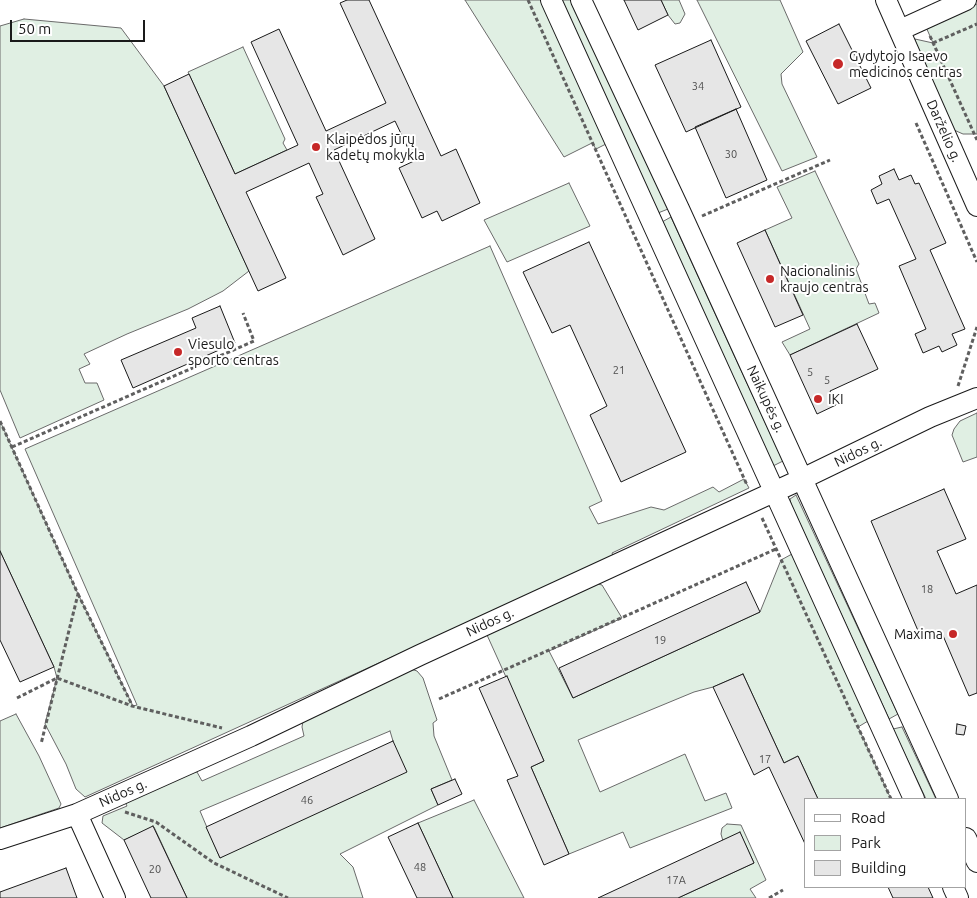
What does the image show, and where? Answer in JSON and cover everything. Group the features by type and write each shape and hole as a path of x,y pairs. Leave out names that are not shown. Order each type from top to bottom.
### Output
{"street":[{"path":"551,0 914,798"},
{"name":"Naikupės g.","path":"581,0 686,223 948,798"},
{"name":"Darželio g.","path":"886,0 977,206"},
{"path":"900,30 966,0"},
{"name":"Nidos g.","path":"0,839 77,814 251,736 420,654 802,479 930,417 977,398"},
{"path":"77,814 114,898"},
{"path":"967,840 977,862"}],"path":[{"path":"528,0 891,798"},
{"path":"923,20 977,140"},
{"path":"933,43 977,24"},
{"path":"916,123 977,262"},
{"path":"686,223 830,160"},
{"path":"12,447 254,342 243,313"},
{"path":"957,389 977,327"},
{"path":"0,421 78,594 132,706"},
{"path":"439,699 776,549"},
{"path":"41,744 78,594"},
{"path":"17,698 57,678 132,706 251,736"},
{"path":"116,796 126,813 156,822 214,863 288,898"},
{"path":"768,898 783,890"}],"green space":[{"path":"465,0 542,0 608,143 596,149 592,143 564,157"},
{"path":"561,0 573,0 668,209 658,213"},
{"path":"661,0 679,0 685,14 680,23 675,24 668,15"},
{"path":"697,0 780,0 803,52 781,74 782,84 817,157 782,171"},
{"path":"977,4 977,134 963,134 954,130 915,46 915,39 933,43 926,27"},
{"path":"24,19 121,28 164,86 249,271 223,291 188,309 84,354 90,364 79,369 85,383 97,383 104,400 20,438 0,390 0,26"},
{"path":"243,47 285,139 283,143 287,150 235,174 188,72"},
{"path":"815,171 859,264 856,269 869,304 875,303 879,313 790,355 782,342 810,329 765,230 792,218 777,187"},
{"path":"569,183 590,226 507,262 484,220"},
{"path":"671,217 783,461 773,466 662,222"},
{"path":"490,246 602,501 589,507 598,524 651,507 664,510 713,487 719,492 744,479 749,488 612,553 614,558 484,615 85,797 76,789 66,764 45,724 57,678 54,667 0,551 0,421 78,594 133,706 137,705 25,449"},
{"path":"977,413 977,457 963,462 952,435 960,421"},
{"path":"796,495 898,714 889,719 791,504 790,499"},
{"path":"792,554 868,721 858,727 891,798 818,798 798,756 784,763 743,674 578,740 600,792 685,754 705,801 726,793 732,808 630,848 623,832 569,854 531,767 544,761 487,635 598,584 602,585 622,618 549,651 573,698 760,612 781,560"},
{"path":"411,669 417,671 423,678 437,720 433,723 434,736 452,780 431,789 438,805 340,854 353,867 363,898 187,898 154,827 124,840 102,823 103,816 127,806 124,800 192,771 197,772 202,781 304,736 303,721","holes":["390,731 393,741 220,858 200,811"]},
{"path":"16,714 39,756 61,804 59,808 0,828 0,721"},
{"path":"902,727 936,798 926,798 893,729"},
{"path":"474,800 524,898 453,898 418,823"},
{"path":"727,824 741,825 766,880 750,889 756,898 678,898 754,863 740,833 723,841 722,828"}],"building":[{"name":"Klaipėdos jūrų kadetų mokykla","path":"347,0 369,0 441,156 456,149 480,203 442,221 437,211 422,218 399,168 414,161 395,121 334,150 375,239 343,255 316,197 323,194 309,163 246,192 286,278 258,291 164,86 189,74 235,174 298,145 251,42 279,29 326,131 386,103 340,3"},
{"path":"624,0 661,0 668,15 638,30"},
{"name":"Gydytojo Isaevo medicinos centras","path":"839,24 871,88 838,104 806,41"},
{"path":"711,40 741,107 686,132 655,65"},
{"path":"736,109 767,180 726,198 695,127"},
{"path":"894,169 899,180 911,175 915,184 919,183 946,243 930,250 965,329 952,334 957,345 942,352 939,346 923,353 915,334 926,329 899,266 916,259 889,199 877,204 871,190 882,184 879,176"},
{"name":"Nacionalinis kraujo centras","path":"765,230 803,315 775,327 737,243"},
{"path":"589,242 686,452 621,482 590,415 607,406 570,325 552,333 523,272"},
{"name":"Viesulo sporto centras","path":"220,306 235,343 133,388 121,360 196,328 192,318"},
{"path":"857,324 878,369 830,391 836,405 817,414 790,355"},
{"path":"944,489 966,539 937,551 956,594 977,585 977,693 969,696 941,631 922,640 871,521"},
{"path":"0,551 54,667 20,682 0,640"},
{"path":"746,582 760,612 573,698 559,668"},
{"path":"743,674 784,763 798,756 818,798 804,798 804,842 769,767 754,775 713,687"},
{"path":"507,676 544,761 531,767 569,854 544,865 507,780 518,776 479,688"},
{"path":"957,724 966,726 964,735 956,734"},
{"path":"393,741 407,772 220,858 206,827"},
{"path":"455,779 462,794 438,805 431,789"},
{"path":"418,823 453,898 417,898 388,837"},
{"path":"153,826 187,898 151,898 124,840"},
{"path":"740,832 754,863 678,898 598,898"},
{"path":"66,868 77,898 0,898 0,892"},
{"path":"888,888 928,888 933,898 893,898"}],"place":[{"name":"Gydytojo Isaevo medicinos centras","path":"838,64"},
{"name":"Klaipėdos jūrų kadetų mokykla","path":"316,147"},
{"name":"Nacionalinis kraujo centras","path":"770,279"},
{"name":"Viesulo sporto centras","path":"178,352"},
{"name":"IKI","path":"818,399"},
{"name":"Maxima","path":"953,634"}]}
